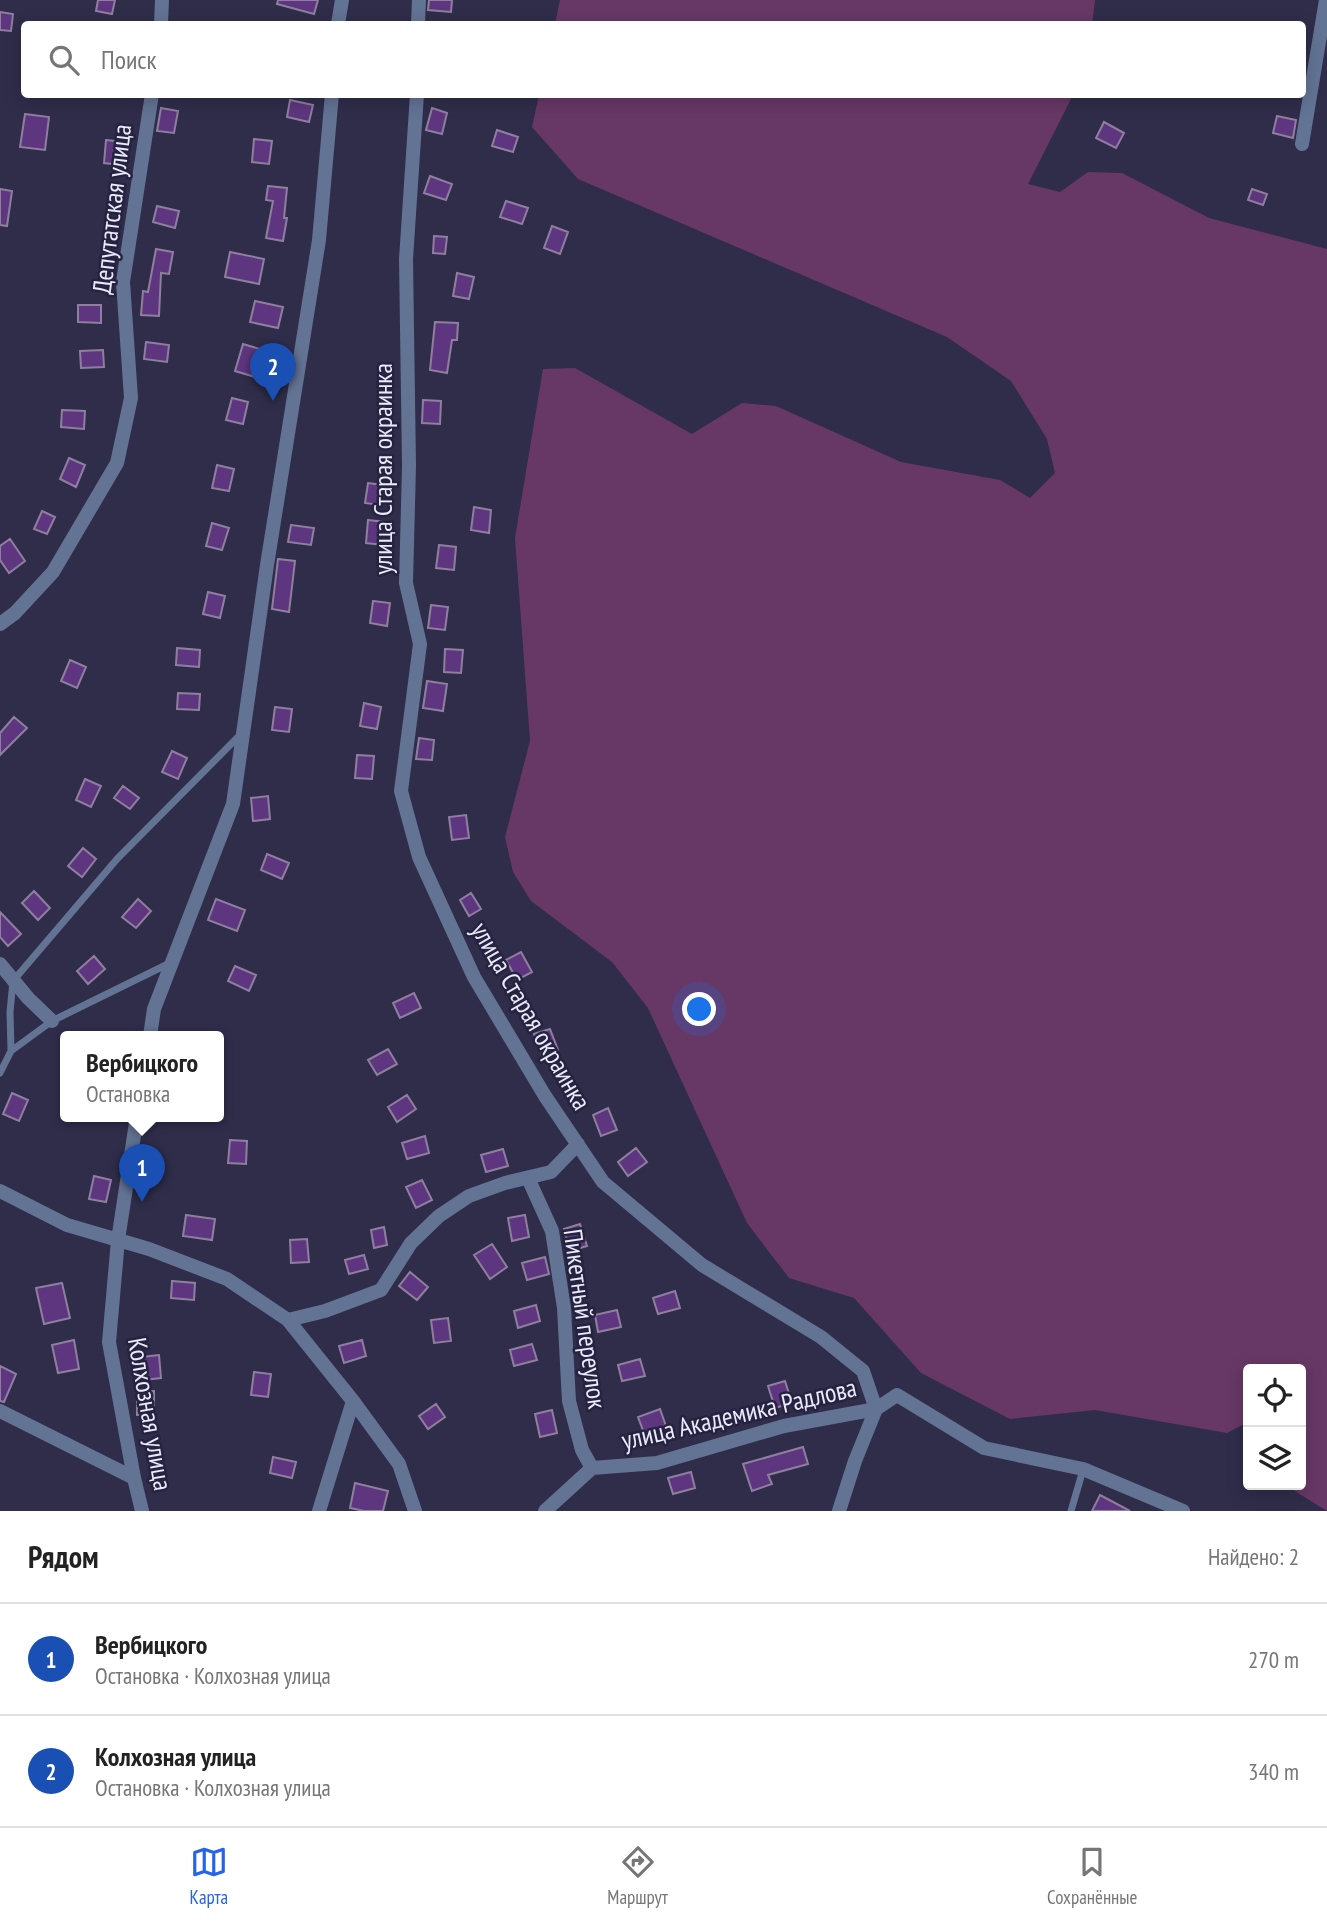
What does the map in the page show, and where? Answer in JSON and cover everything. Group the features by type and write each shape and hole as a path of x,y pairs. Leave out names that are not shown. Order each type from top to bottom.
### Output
{"street":[{"path":"161,21 162,0"},
{"path":"338,21 342,0"},
{"path":"418,21 419,0"},
{"path":"1302,144 1326,0"},
{"name":"Депутатская улица","path":"0,624 15,613 52,572 117,463 131,398 123,282 151,98"},
{"path":"151,1031 154,1009 233,804 267,565 319,240 332,98"},
{"name":"улица Старая окраинка","path":"417,98 406,259 409,466 406,583 420,643 401,790 419,857 474,977 545,1096 603,1182 702,1265 821,1337 863,1371 876,1409"},
{"path":"0,964 52,1021"},
{"name":"Колхозная улица","path":"136,1122 118,1240 109,1342 142,1511"},
{"path":"288,1320 325,1311 381,1290 411,1243 439,1216 469,1196 551,1172 578,1144"},
{"name":"Пикетный переулок","path":"528,1178 552,1231 564,1308 569,1401 582,1450 592,1468"},
{"path":"0,1191 67,1225 227,1279 288,1320 399,1464 415,1511"},
{"path":"839,1511 876,1409 897,1395 984,1448 1083,1469 1183,1511"},
{"path":"318,1511 353,1401"},
{"name":"улица Академика Радлова","path":"545,1511 592,1468 657,1463 784,1426 876,1409"},
{"path":"0,1411 134,1478"}],"lane":[{"path":"11,1051 10,1012 13,981 117,859 243,732"},
{"path":"0,1073 11,1051 52,1021 172,962"},
{"path":"1071,1511 1083,1469"}],"shaded area":[{"path":"560,0 1095,0 1092,21 556,21"},
{"path":"538,98 1071,98 1028,184 1060,192 1088,172 1122,173 1209,218 1327,249 1327,1511 1293,1490 1306,1490 1306,1364 1243,1364 1243,1425 1227,1433 1095,1410 1010,1419 921,1373 854,1298 789,1278 747,1223 648,1008 612,962 531,901 513,872 505,837 530,741 515,538 543,369 575,368 692,434 742,403 776,406 901,462 1000,480 1030,498 1055,473 1047,439 1011,381 947,337 578,179 532,127"}],"building":[{"path":"98,0 115,0 112,14 96,11"},
{"path":"278,0 318,0 314,14 277,4"},
{"path":"429,0 452,0 451,12 428,10"},
{"path":"0,12 13,14 11,31 0,30"},
{"path":"290,100 313,105 309,122 287,117"},
{"path":"161,108 178,111 174,133 157,131"},
{"path":"432,108 447,113 442,134 426,130"},
{"path":"25,114 49,117 45,150 20,147"},
{"path":"1277,116 1296,120 1293,138 1273,133"},
{"path":"1104,122 1124,133 1116,148 1096,138"},
{"path":"497,130 518,137 513,152 492,146"},
{"path":"254,139 272,141 269,164 252,162"},
{"path":"106,140 123,142 121,165 104,163"},
{"path":"430,176 452,184 446,200 424,193"},
{"path":"268,186 287,188 284,218 287,218 283,241 266,238 273,201 266,200"},
{"path":"0,189 12,191 7,226 0,225"},
{"path":"1252,189 1267,194 1263,205 1248,200"},
{"path":"506,201 528,208 522,224 500,217"},
{"path":"157,206 179,211 175,228 153,222"},
{"path":"552,226 568,232 560,254 544,248"},
{"path":"434,236 447,237 445,254 433,253"},
{"path":"156,249 173,252 169,274 161,273 159,316 141,315 143,291 148,292"},
{"path":"230,252 264,259 259,284 225,277"},
{"path":"457,273 474,277 469,299 453,296"},
{"path":"255,301 283,307 278,328 250,322"},
{"path":"78,305 101,305 101,323 78,322"},
{"path":"435,322 458,323 457,340 452,340 447,373 430,370"},
{"path":"146,342 169,345 167,362 144,359"},
{"path":"243,344 263,350 255,377 235,371"},
{"path":"103,350 104,367 81,368 80,351"},
{"path":"232,398 248,402 243,424 226,420"},
{"path":"423,400 441,401 440,424 422,423"},
{"path":"62,410 85,411 84,429 61,427"},
{"path":"69,458 85,465 76,487 60,479"},
{"path":"217,465 234,469 229,491 212,488"},
{"path":"368,483 383,485 380,505 365,503"},
{"path":"474,507 491,510 489,533 471,530"},
{"path":"42,511 55,517 47,534 34,529"},
{"path":"368,520 385,522 383,545 366,543"},
{"path":"212,523 229,528 222,550 206,546"},
{"path":"291,525 314,528 311,545 288,542"},
{"path":"10,539 25,561 9,573 0,560 0,546"},
{"path":"439,545 456,547 454,570 436,568"},
{"path":"278,559 295,561 289,612 272,609"},
{"path":"208,592 225,596 220,618 203,614"},
{"path":"373,601 390,603 387,626 370,623"},
{"path":"431,605 448,607 445,630 428,628"},
{"path":"177,648 200,650 199,667 176,665"},
{"path":"445,649 463,650 461,673 444,672"},
{"path":"70,660 86,667 77,688 61,681"},
{"path":"427,681 447,684 443,711 423,708"},
{"path":"178,693 200,694 199,710 177,709"},
{"path":"364,703 381,707 377,729 360,726"},
{"path":"275,707 292,709 289,732 272,730"},
{"path":"14,717 27,728 0,755 0,733"},
{"path":"419,738 434,740 432,760 416,759"},
{"path":"172,751 187,758 178,779 162,772"},
{"path":"357,755 374,756 372,779 355,778"},
{"path":"85,779 101,786 91,807 76,800"},
{"path":"123,786 139,798 130,809 114,798"},
{"path":"268,796 270,819 253,821 251,798"},
{"path":"466,815 469,838 452,840 449,817"},
{"path":"83,848 96,859 82,877 68,866"},
{"path":"267,854 289,863 282,879 261,870"},
{"path":"34,891 50,908 38,920 22,903"},
{"path":"471,893 481,909 469,916 460,900"},
{"path":"138,899 151,911 136,928 122,917"},
{"path":"216,899 245,910 237,931 208,920"},
{"path":"0,912 21,934 8,946 0,937"},
{"path":"521,952 532,972 517,980 506,960"},
{"path":"94,956 105,969 88,984 77,971"},
{"path":"235,966 256,975 249,991 228,981"},
{"path":"414,993 421,1008 400,1018 393,1003"},
{"path":"550,1029 558,1050 542,1056 534,1034"},
{"path":"388,1049 397,1064 377,1075 368,1060"},
{"path":"12,1093 28,1100 19,1121 3,1114"},
{"path":"407,1095 416,1109 397,1122 388,1107"},
{"path":"608,1108 617,1130 601,1136 593,1115"},
{"path":"425,1136 429,1153 407,1159 402,1143"},
{"path":"230,1140 247,1141 246,1164 228,1163"},
{"path":"636,1148 647,1162 628,1176 618,1162"},
{"path":"503,1149 508,1166 486,1172 481,1155"},
{"path":"94,1176 111,1180 106,1202 89,1199"},
{"path":"422,1180 432,1200 416,1208 406,1187"},
{"path":"186,1215 215,1219 212,1240 183,1236"},
{"path":"525,1215 529,1237 512,1241 508,1218"},
{"path":"580,1224 587,1246 570,1251 564,1229"},
{"path":"384,1227 387,1245 374,1248 371,1230"},
{"path":"307,1239 309,1262 291,1263 290,1240"},
{"path":"492,1244 507,1267 490,1279 474,1255"},
{"path":"364,1255 368,1269 349,1274 345,1260"},
{"path":"545,1257 549,1274 527,1280 522,1263"},
{"path":"410,1272 428,1287 417,1300 399,1286"},
{"path":"172,1281 195,1283 194,1300 171,1298"},
{"path":"62,1283 70,1318 44,1324 36,1288"},
{"path":"675,1291 680,1308 658,1314 653,1298"},
{"path":"536,1305 540,1321 518,1328 514,1311"},
{"path":"617,1310 621,1327 598,1332 595,1315"},
{"path":"448,1318 451,1341 434,1343 431,1320"},
{"path":"74,1340 79,1369 58,1373 52,1345"},
{"path":"362,1340 366,1356 344,1363 339,1346"},
{"path":"532,1344 537,1360 514,1366 510,1350"},
{"path":"159,1355 161,1378 144,1380 141,1357"},
{"path":"640,1359 645,1376 622,1381 618,1365"},
{"path":"0,1366 16,1374 4,1402 0,1401"},
{"path":"254,1372 271,1374 268,1397 251,1395"},
{"path":"785,1381 792,1403 775,1408 768,1386"},
{"path":"154,1391 154,1414 137,1415 137,1392"},
{"path":"436,1404 445,1417 428,1429 419,1416"},
{"path":"660,1409 666,1426 644,1433 638,1417"},
{"path":"552,1410 557,1433 540,1437 535,1414"},
{"path":"803,1447 808,1464 768,1475 772,1484 752,1491 743,1464"},
{"path":"273,1457 296,1462 292,1478 270,1473"},
{"path":"691,1472 695,1488 673,1494 668,1478"},
{"path":"355,1483 388,1491 383,1511 350,1508"},
{"path":"1100,1495 1130,1511 1092,1511"}],"place":[{"name":"Колхозная улица","path":"273,401"},
{"name":"Вербицкого","path":"142,1202"}]}
